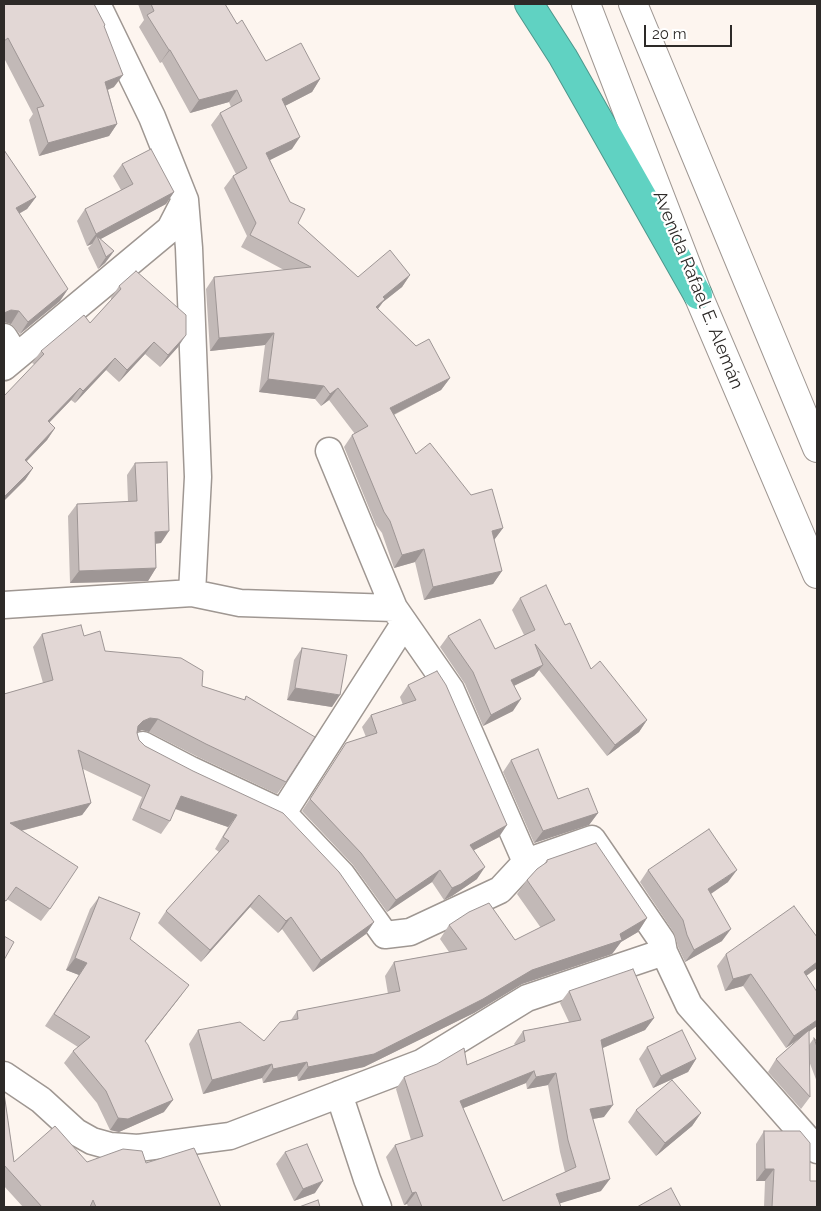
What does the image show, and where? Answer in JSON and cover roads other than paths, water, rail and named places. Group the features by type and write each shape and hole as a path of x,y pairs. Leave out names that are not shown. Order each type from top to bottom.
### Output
{"highway":[{"path":"528,4 563,57 698,295"}],"main road":[{"name":"Avenida Rafael E. Alemán","path":"586,4 698,295 817,574"},
{"path":"633,4 817,448"}],"street":[{"path":"97,4 152,117 185,200 189,248 198,476 192,593"},
{"path":"8,353 170,229 185,200"},
{"path":"329,451 399,616 450,690 526,862"},
{"path":"4,605 192,593 240,604 399,616"},
{"path":"283,813 399,616"},
{"path":"143,745 283,813 342,875 385,935 410,932 500,890 526,862 592,839 662,941 664,952 689,1005 817,1150"},
{"path":"4,1075 41,1100 76,1132 92,1141 110,1146 138,1148 230,1136 421,1063 527,998 664,952"},
{"path":"339,1094 378,1207"}]}
